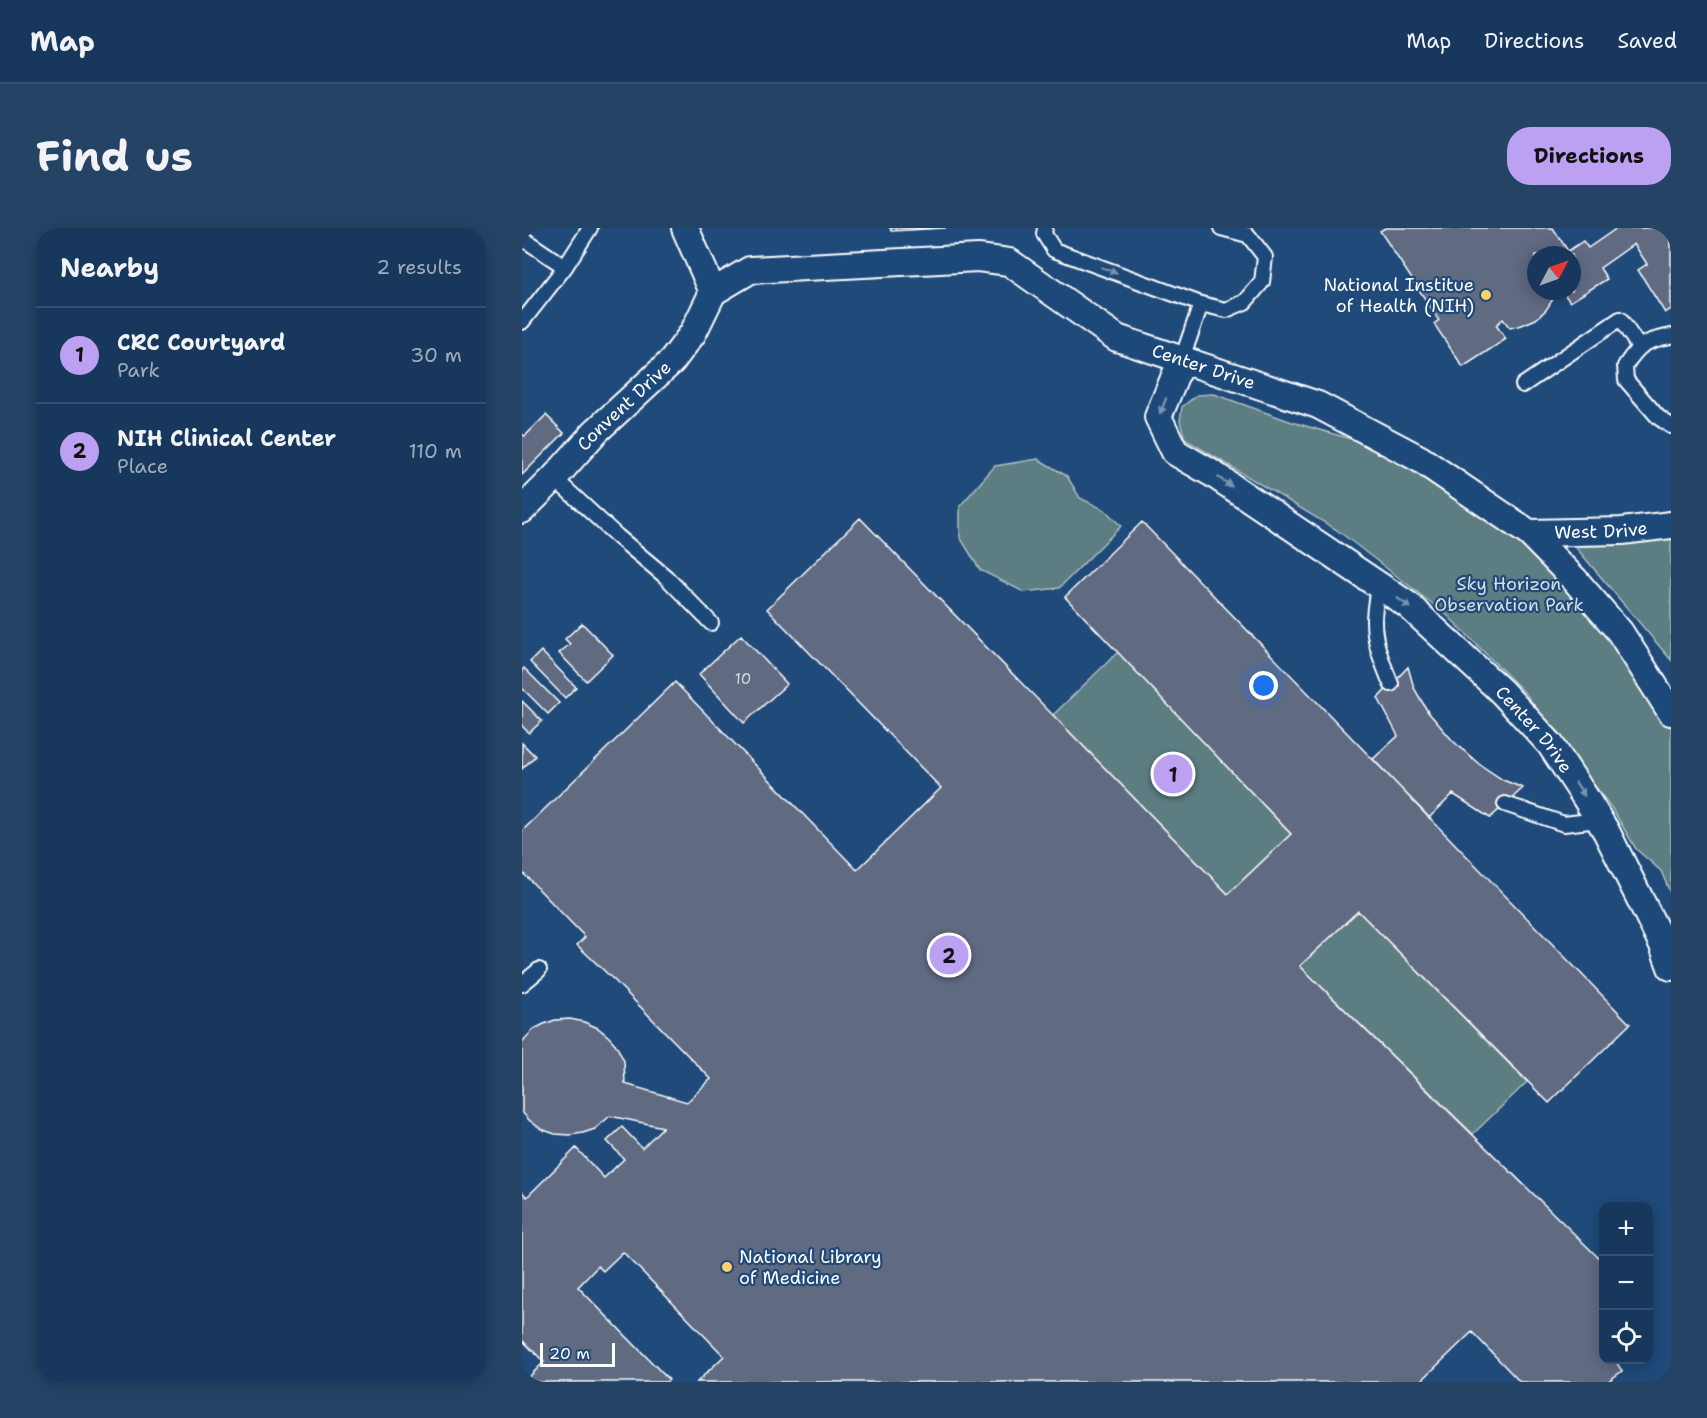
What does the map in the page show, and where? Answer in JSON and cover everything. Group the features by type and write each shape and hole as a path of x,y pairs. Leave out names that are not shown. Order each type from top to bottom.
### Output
{"street":[{"path":"685,228 713,292"},
{"name":"Center Drive","path":"713,292 750,270 978,258 1009,262 1117,338 1318,405 1420,459 1529,533 1575,580 1620,632 1671,712"},
{"name":"Convent Drive","path":"522,510 595,432 672,361 693,333 713,292"},
{"name":"Center Drive","path":"1182,359 1158,417 1175,452 1213,474 1408,605 1510,700 1550,744 1606,831 1671,967"},
{"name":"West Drive","path":"1529,533 1622,531 1671,525"}],"lane":[{"path":"522,322 565,267 590,228"},
{"path":"1045,228 1044,234 1054,250 1201,304 1226,310 1245,302 1262,282 1265,257 1248,235 1221,228"},
{"path":"522,238 565,267"},
{"path":"1182,359 1201,304"},
{"path":"1523,385 1620,319 1639,347"},
{"path":"1671,336 1651,339 1639,347 1625,366 1626,380 1658,417 1671,426"},
{"path":"554,478 616,536 666,577 711,623"},
{"path":"1378,583 1374,620 1376,643 1391,684"},
{"path":"1505,804 1564,824 1598,820"},
{"path":"522,984 539,970"}],"green space":[{"name":"Sky Horizon Observation Park","path":"1214,394 1292,422 1420,459 1529,533 1671,712 1671,895 1661,871 1636,849 1613,810 1525,693 1447,615 1337,530 1185,439 1180,421 1182,407 1197,395"},
{"path":"1038,459 1067,476 1080,498 1105,510 1121,526 1059,588 1024,592 980,570 960,537 960,506 995,466"},
{"path":"1671,532 1671,660 1573,544"},
{"path":"1118,652 1291,834 1228,894 1053,715"},
{"path":"1358,911 1527,1082 1473,1134 1300,966"}],"building":[{"path":"890,228 946,228 891,231"},
{"name":"National Institue of Health (NIH)","path":"1385,228 1553,228 1565,246 1527,246 1527,300 1552,300 1536,319 1522,325 1510,328 1503,319 1496,325 1506,339 1463,367 1434,324 1439,320 1380,231"},
{"name":"National Institue of Health (NIH)","path":"1617,228 1671,228 1671,309 1665,313 1638,270 1647,264 1634,244 1600,268 1607,279 1581,295 1581,246 1576,246 1583,241 1588,248"},
{"path":"546,415 564,433 522,475 522,434 525,436"},
{"path":"860,518 1228,894 1291,834 1065,597 1142,522 1630,1024 1549,1103 1358,911 1300,966 1599,1258 1599,1364 1618,1364 1622,1371 1607,1382 1520,1382 1472,1332 1420,1382 697,1382 724,1356 623,1252 603,1271 598,1266 578,1287 669,1380 666,1382 524,1382 544,1362 522,1340 522,1192 527,1197 576,1148 604,1178 624,1159 607,1141 622,1127 642,1148 663,1127 610,1116 595,1129 583,1133 555,1134 541,1129 522,1112 522,1042 534,1029 544,1024 555,1020 570,1019 598,1028 616,1045 624,1061 625,1084 687,1102 711,1079 577,945 585,937 522,872 522,831 675,682 857,870 941,788 767,609"},
{"path":"582,623 613,655 586,681 559,653 570,644 565,639"},
{"path":"741,635 787,684 744,723 699,674"},
{"path":"541,651 576,687 565,698 530,662"},
{"path":"1408,667 1414,688 1428,712 1453,741 1479,764 1503,780 1523,788 1490,818 1453,794 1429,818 1373,759 1398,736 1378,698"},
{"path":"524,668 559,703 548,714 522,688"},
{"path":"522,701 542,721 529,733 522,726"},
{"path":"522,743 535,756 522,769"}],"place":[{"name":"National Institue of Health (NIH)","path":"1486,295"},
{"name":"CRC Courtyard","path":"1173,774"},
{"name":"NIH Clinical Center","path":"949,955"},
{"name":"National Library of Medicine","path":"727,1267"}]}
